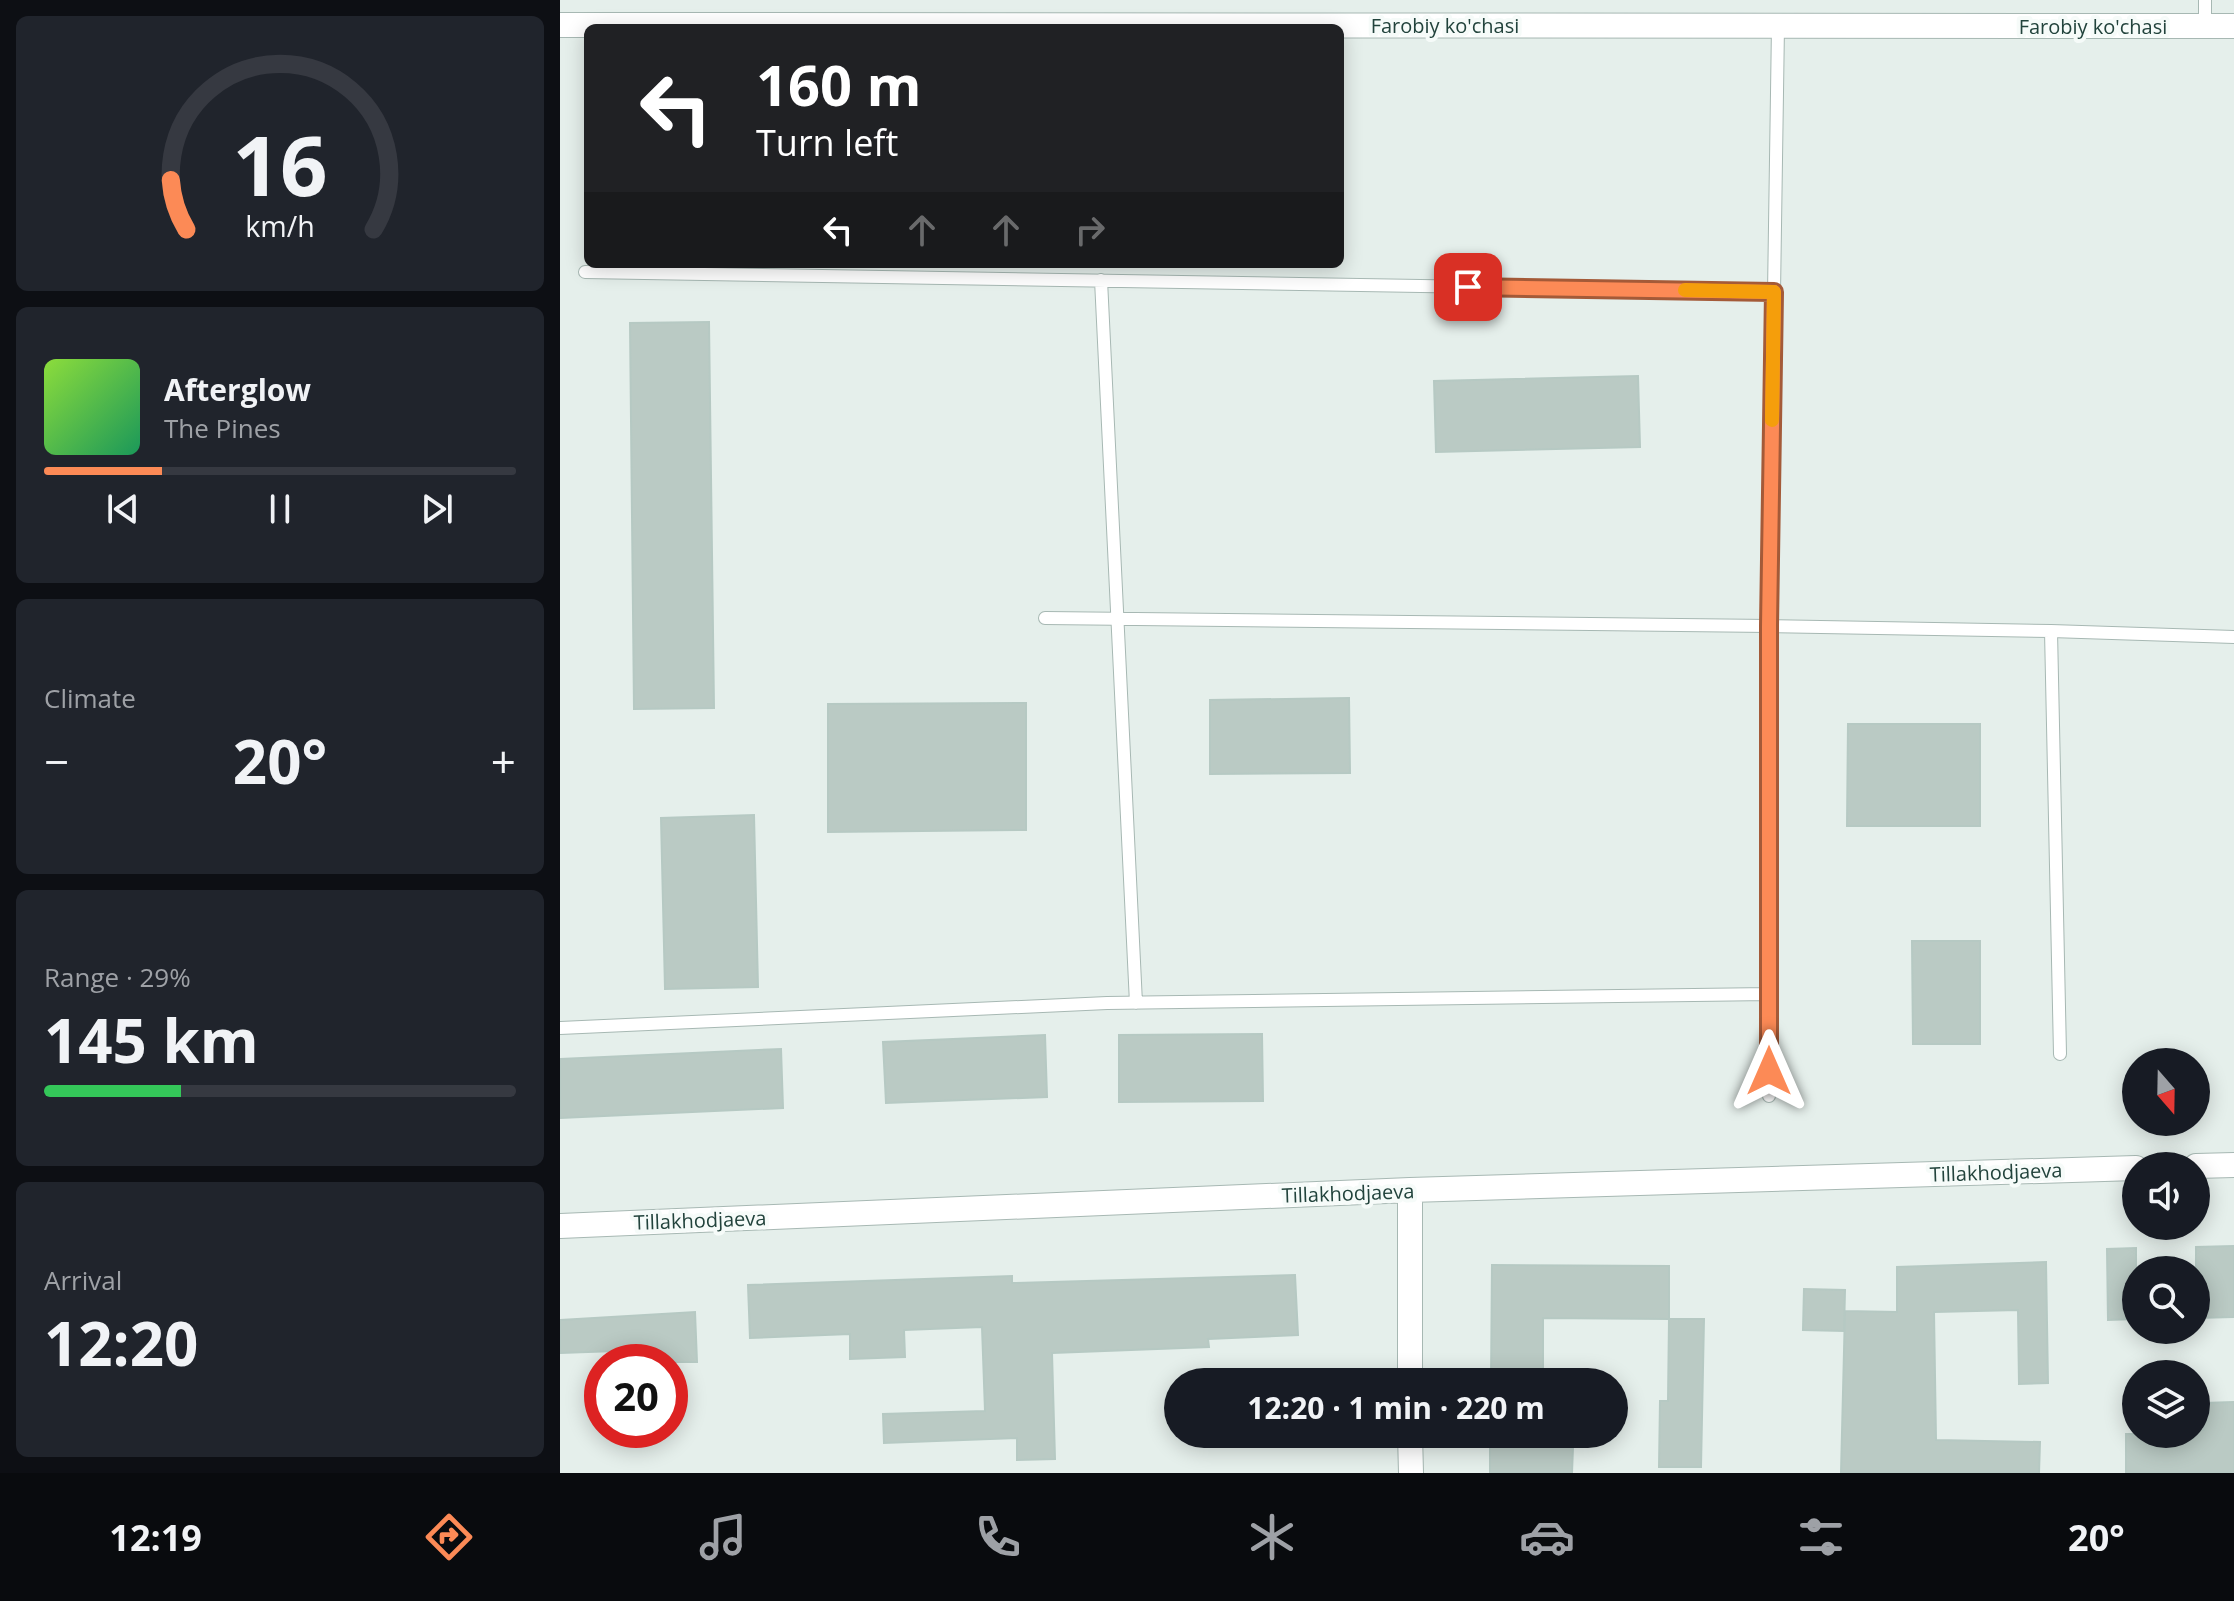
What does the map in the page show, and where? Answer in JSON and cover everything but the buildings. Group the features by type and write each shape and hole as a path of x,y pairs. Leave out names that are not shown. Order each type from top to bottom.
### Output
{"street":[{"name":"Farobiy ko'chasi","path":"560,25 584,25"},
{"name":"Farobiy ko'chasi","path":"1344,26 2234,26"},
{"path":"2210,1166 2234,1165"},
{"name":"Tillakhodjaeva","path":"560,1226 1410,1190 2122,1168"},
{"path":"1410,1190 1410,1368"},
{"path":"1410,1448 1411,1473"}],"lane":[{"path":"2205,0 2205,26"},
{"path":"1769,1096 1769,626 1778,26"},
{"path":"585,272 1774,292"},
{"path":"1101,280 1136,1003"},
{"path":"1045,618 1769,626 2234,637"},
{"path":"2051,631 2060,1054"},
{"path":"560,1028 1136,1003 1769,994"}],"slow traffic":[{"path":"1685,290 1774,292 1772,420"}],"route":[{"path":"1468,287 1774,292 1769,626 1769,1071"}]}
